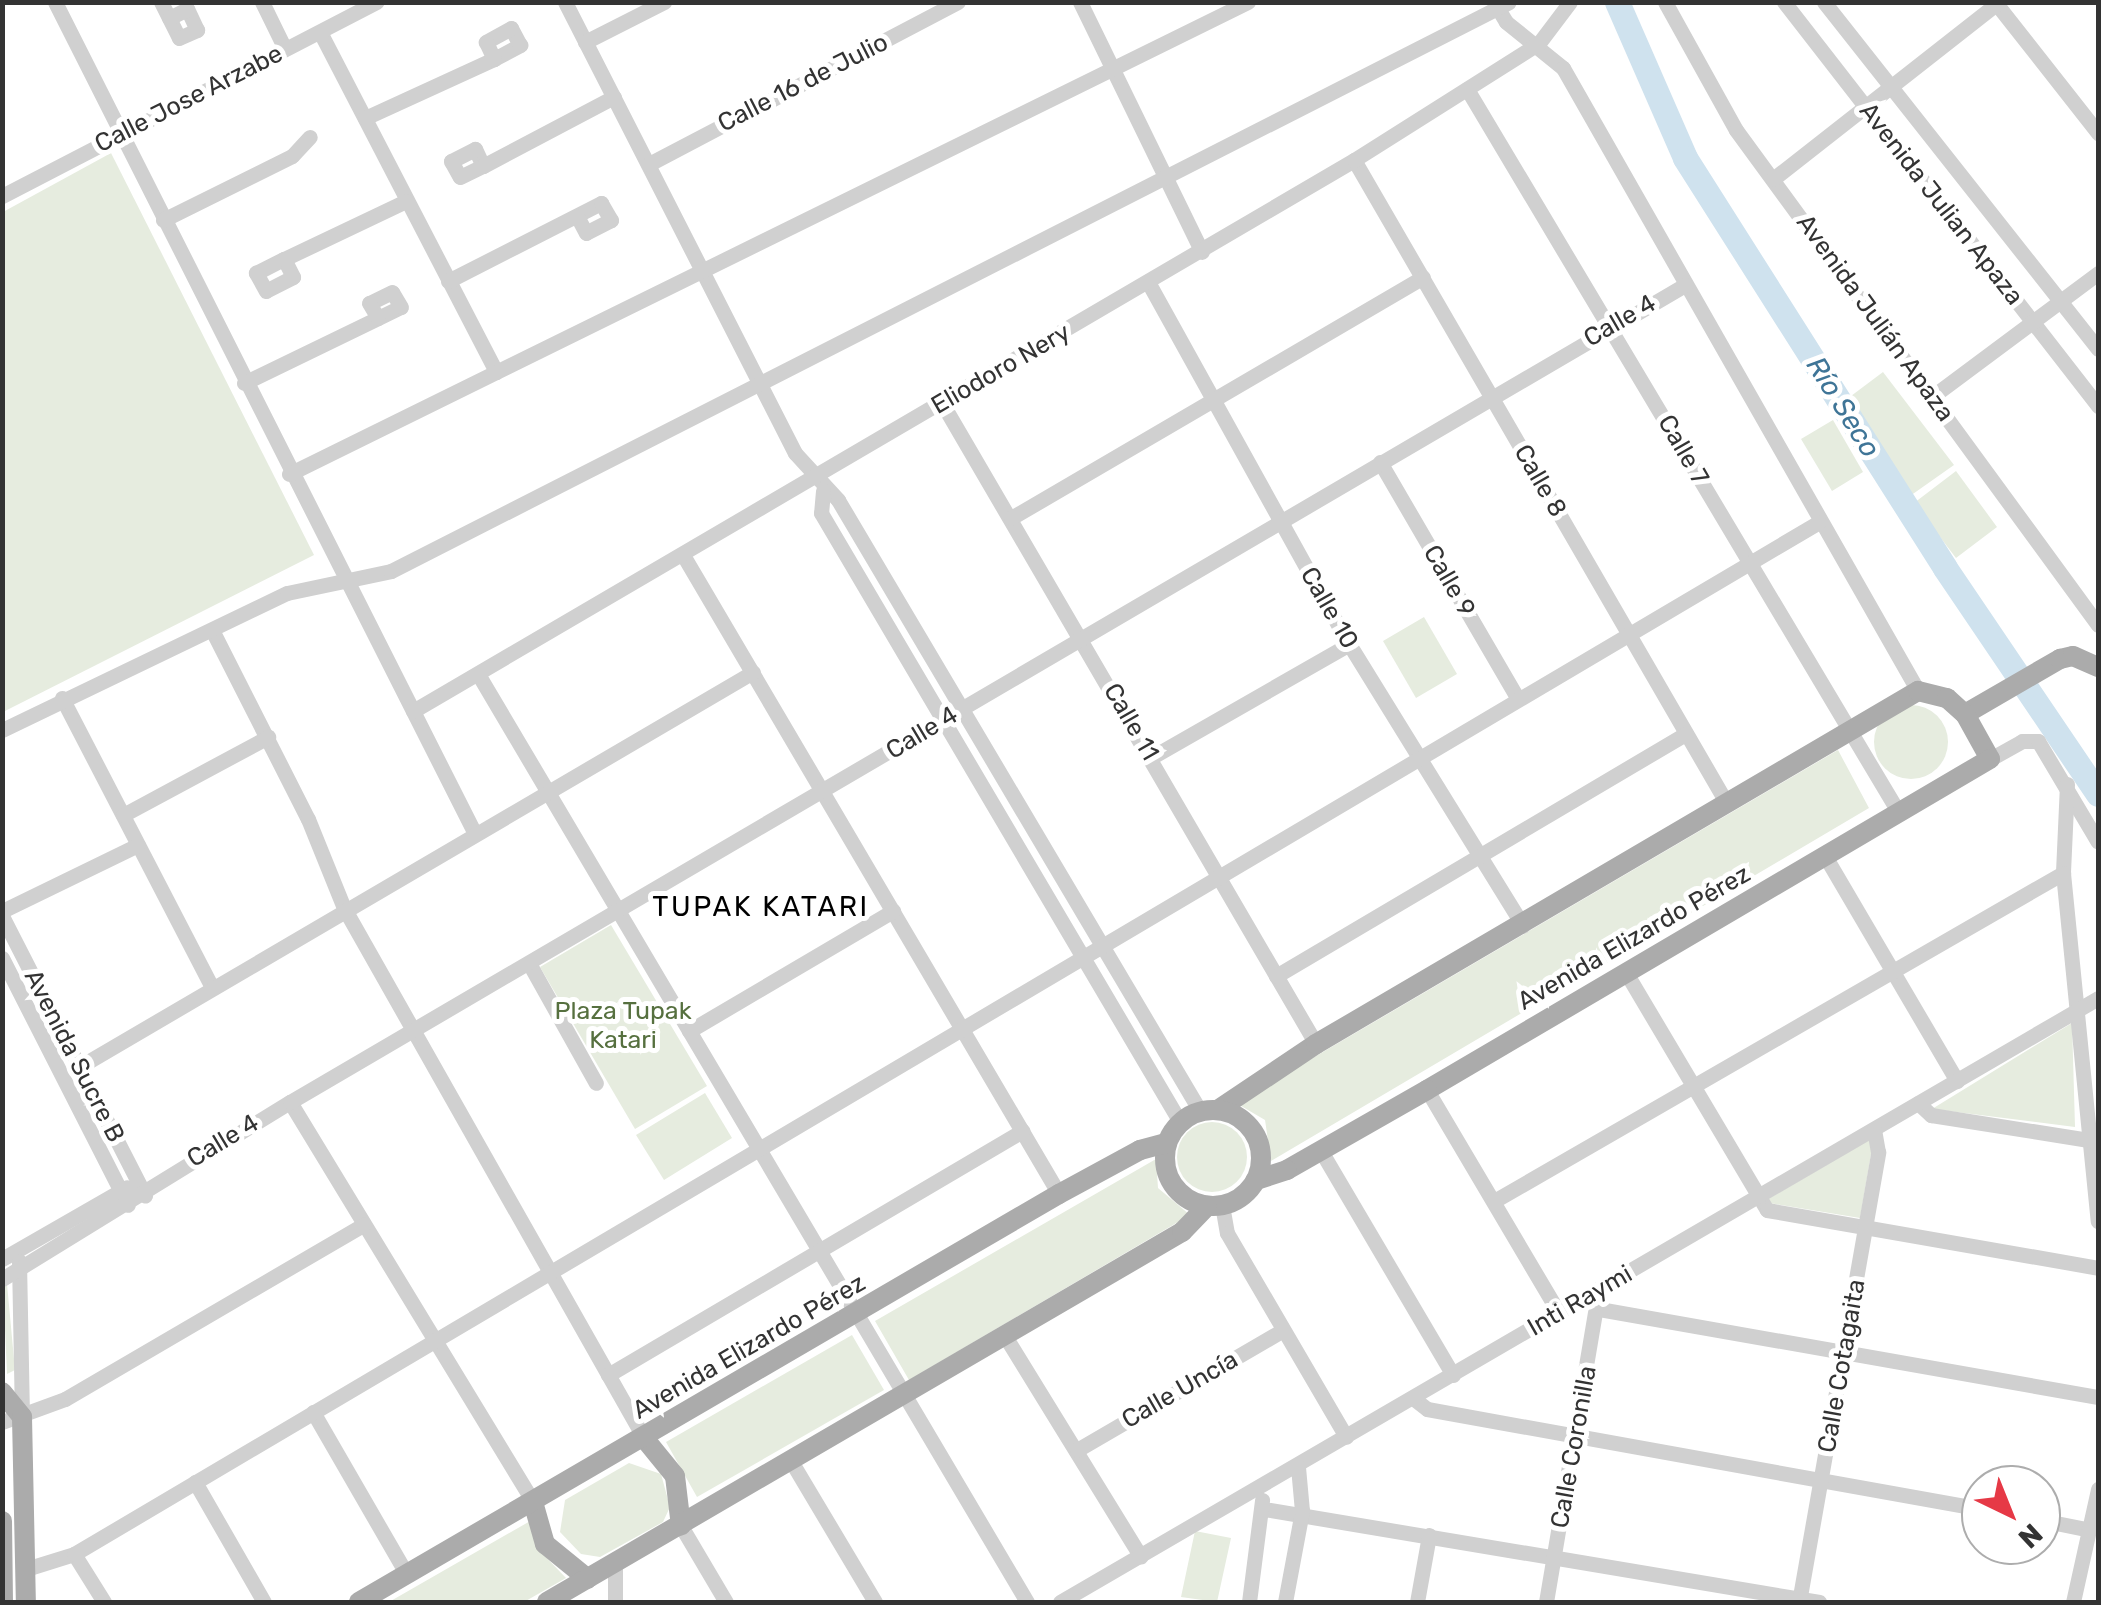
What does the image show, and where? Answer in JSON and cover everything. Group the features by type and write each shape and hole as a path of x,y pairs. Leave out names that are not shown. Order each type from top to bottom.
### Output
{"main road":[{"path":"1965,714 2060,658 2073,656 2098,667"},
{"path":"1215,1206 1182,1194 1170,1180 1167,1143 1180,1122 1209,1110 1523,926 1849,728 1918,691 1947,698 1965,714 1990,759"},
{"name":"Avenida Elizardo Pérez","path":"1256,1180 1321,1151 1990,759"},
{"path":"547,1602 1182,1232 1256,1180 1262,1162 1256,1135 1237,1115 1209,1110"},
{"name":"Avenida Elizardo Pérez","path":"359,1602 1059,1194 1140,1150 1167,1143"},
{"path":"2,1389 12,1419 26,1602"},
{"path":"644,1438 675,1476 681,1526"},
{"path":"533,1502 544,1544 588,1579"},
{"path":"2,1522 3,1602"}],"street":[{"path":"54,2 344,586 474,832"},
{"path":"262,2 285,49"},
{"name":"Calle Jose Arzabe","path":"2,196 320,32 353,7 377,2"},
{"path":"565,2 760,386 818,485 838,500 1103,947 1209,1110"},
{"path":"585,42 664,2"},
{"name":"Calle 16 de Julio","path":"648,164 958,2"},
{"path":"1080,2 1202,252"},
{"path":"289,474 1248,2"},
{"name":"Eliodoro Nery","path":"413,711 684,555 818,485 942,403 1354,160 1540,43 1570,2"},
{"name":"Avenida Julián Apaza","path":"1665,2 1710,90 2098,625"},
{"name":"Avenida Julian Apaza","path":"1784,2 2098,406"},
{"name":"Avenida Julian Apaza","path":"1824,2 2098,349"},
{"path":"1772,179 1867,109 1996,3 2098,133"},
{"path":"2,730 287,593 344,586 391,571 1167,180 1500,4 1518,32 1540,43 1563,68 1918,691"},
{"path":"320,32 496,372"},
{"path":"365,118 494,59"},
{"name":"Calle 7","path":"1467,89 1898,813"},
{"path":"484,166 614,97"},
{"path":"162,220 292,156 310,137"},
{"name":"Calle 8","path":"1354,160 1726,802"},
{"path":"284,259 406,201"},
{"path":"448,281 578,216"},
{"path":"1933,396 2098,273"},
{"path":"1010,518 1423,278"},
{"name":"Calle 10","path":"1148,282 1349,644 1523,926"},
{"name":"Calle 4","path":"141,1188 619,912 1684,285"},
{"path":"244,383 378,318"},
{"name":"Calle 11","path":"942,403 1316,1044"},
{"name":"Calle 9","path":"1380,462 1518,700"},
{"path":"818,485 820,514 1180,1122"},
{"path":"26,1569 74,1554 1103,947 1518,700 1626,631 1819,522"},
{"path":"684,555 1059,1194"},
{"path":"212,630 268,738 344,908 644,1438"},
{"path":"1152,757 1349,644"},
{"path":"79,1067 211,986 752,672"},
{"path":"478,674 1026,1602"},
{"path":"62,698 211,986"},
{"path":"1276,976 1686,734"},
{"path":"123,816 268,738"},
{"path":"1990,759 2022,741 2038,741 2098,842"},
{"path":"2067,784 2063,873 2094,1141 2098,1221"},
{"path":"2,914 138,846"},
{"path":"1825,856 1957,1080"},
{"path":"1494,1201 2063,873"},
{"path":"689,1031 892,911"},
{"name":"Avenida Sucre B","path":"2,914 141,1188"},
{"name":"Avenida Sucre B","path":"2,958 124,1198"},
{"path":"530,964 596,1083"},
{"path":"1626,971 1756,1198 1767,1210 2098,1268"},
{"name":"Inti Raymi","path":"1060,1602 1257,1492 2098,998"},
{"path":"1427,1090 1558,1313"},
{"path":"290,1102 533,1502"},
{"path":"1918,1103 1931,1114 2094,1141"},
{"name":"Calle Cotagaita","path":"1800,1601 1866,1228 1879,1142 1874,1130"},
{"path":"608,1375 1022,1131"},
{"path":"1321,1151 1452,1375"},
{"path":"2,1279 141,1188"},
{"path":"2,1259 124,1198"},
{"path":"1215,1206 1346,1438"},
{"path":"12,1419 65,1399 364,1224"},
{"path":"12,1419 25,1375 19,1249"},
{"name":"Calle Coronilla","path":"1546,1602 1599,1309 1594,1292"},
{"path":"1599,1309 2098,1397"},
{"name":"Calle Uncía","path":"1077,1450 1283,1330"},
{"path":"1006,1336 1141,1557"},
{"path":"2,1389 25,1375"},
{"path":"1414,1398 1427,1409 1961,1505"},
{"path":"313,1412 408,1575"},
{"path":"791,1461 875,1602"},
{"path":"1286,1602 1302,1511 1298,1467"},
{"path":"195,1482 264,1602"},
{"path":"1248,1602 1264,1508 1257,1492"},
{"path":"2072,1602 2098,1494"},
{"path":"1264,1508 1302,1511 1819,1602"},
{"path":"2061,1524 2090,1530"},
{"path":"681,1526 726,1602"},
{"path":"1417,1602 1429,1535"},
{"path":"74,1554 104,1602"},
{"path":"615,1564 615,1602"},
{"path":"2080,1569 2098,1576"}],"green space":[{"path":"111,153 314,555 3,712 3,212"},
{"path":"1883,372 1954,465 1910,496 1847,399"},
{"path":"1833,420 1863,472 1832,491 1801,439"},
{"path":"1956,471 1997,527 1956,558 1914,503"},
{"path":"1424,617 1457,674 1416,698 1383,641"},
{"path":"1911,705 1937,716 1948,742 1937,768 1911,779 1885,768 1874,742 1885,716"},
{"path":"1838,750 1869,808 1271,1161 1265,1120 1236,1103"},
{"name":"Plaza Tupak Katari","path":"611,925 707,1086 635,1129 540,967"},
{"path":"2072,1023 2075,1127 1932,1109"},
{"path":"705,1093 732,1138 664,1180 636,1135"},
{"path":"1212,1122 1237,1132 1247,1157 1237,1182 1212,1192 1187,1182 1177,1157 1187,1132"},
{"path":"1874,1137 1860,1218 1763,1202"},
{"path":"1156,1159 1158,1188 1190,1215 909,1380 875,1321"},
{"path":"7,1284 15,1370 7,1374 3,1285"},
{"path":"852,1335 884,1390 697,1497 666,1442"},
{"path":"629,1463 661,1474 670,1507 663,1522 600,1557 581,1554 560,1532 565,1500"},
{"path":"532,1520 538,1549 566,1578 524,1602 389,1602"},
{"path":"1195,1531 1231,1538 1217,1602 1181,1597"}],"waterway":[{"name":"Río Seco","path":"1617,2 1685,158 1945,568 2098,794"}],"district":[{"name":"TUPAK KATARI","path":"761,907"}]}
